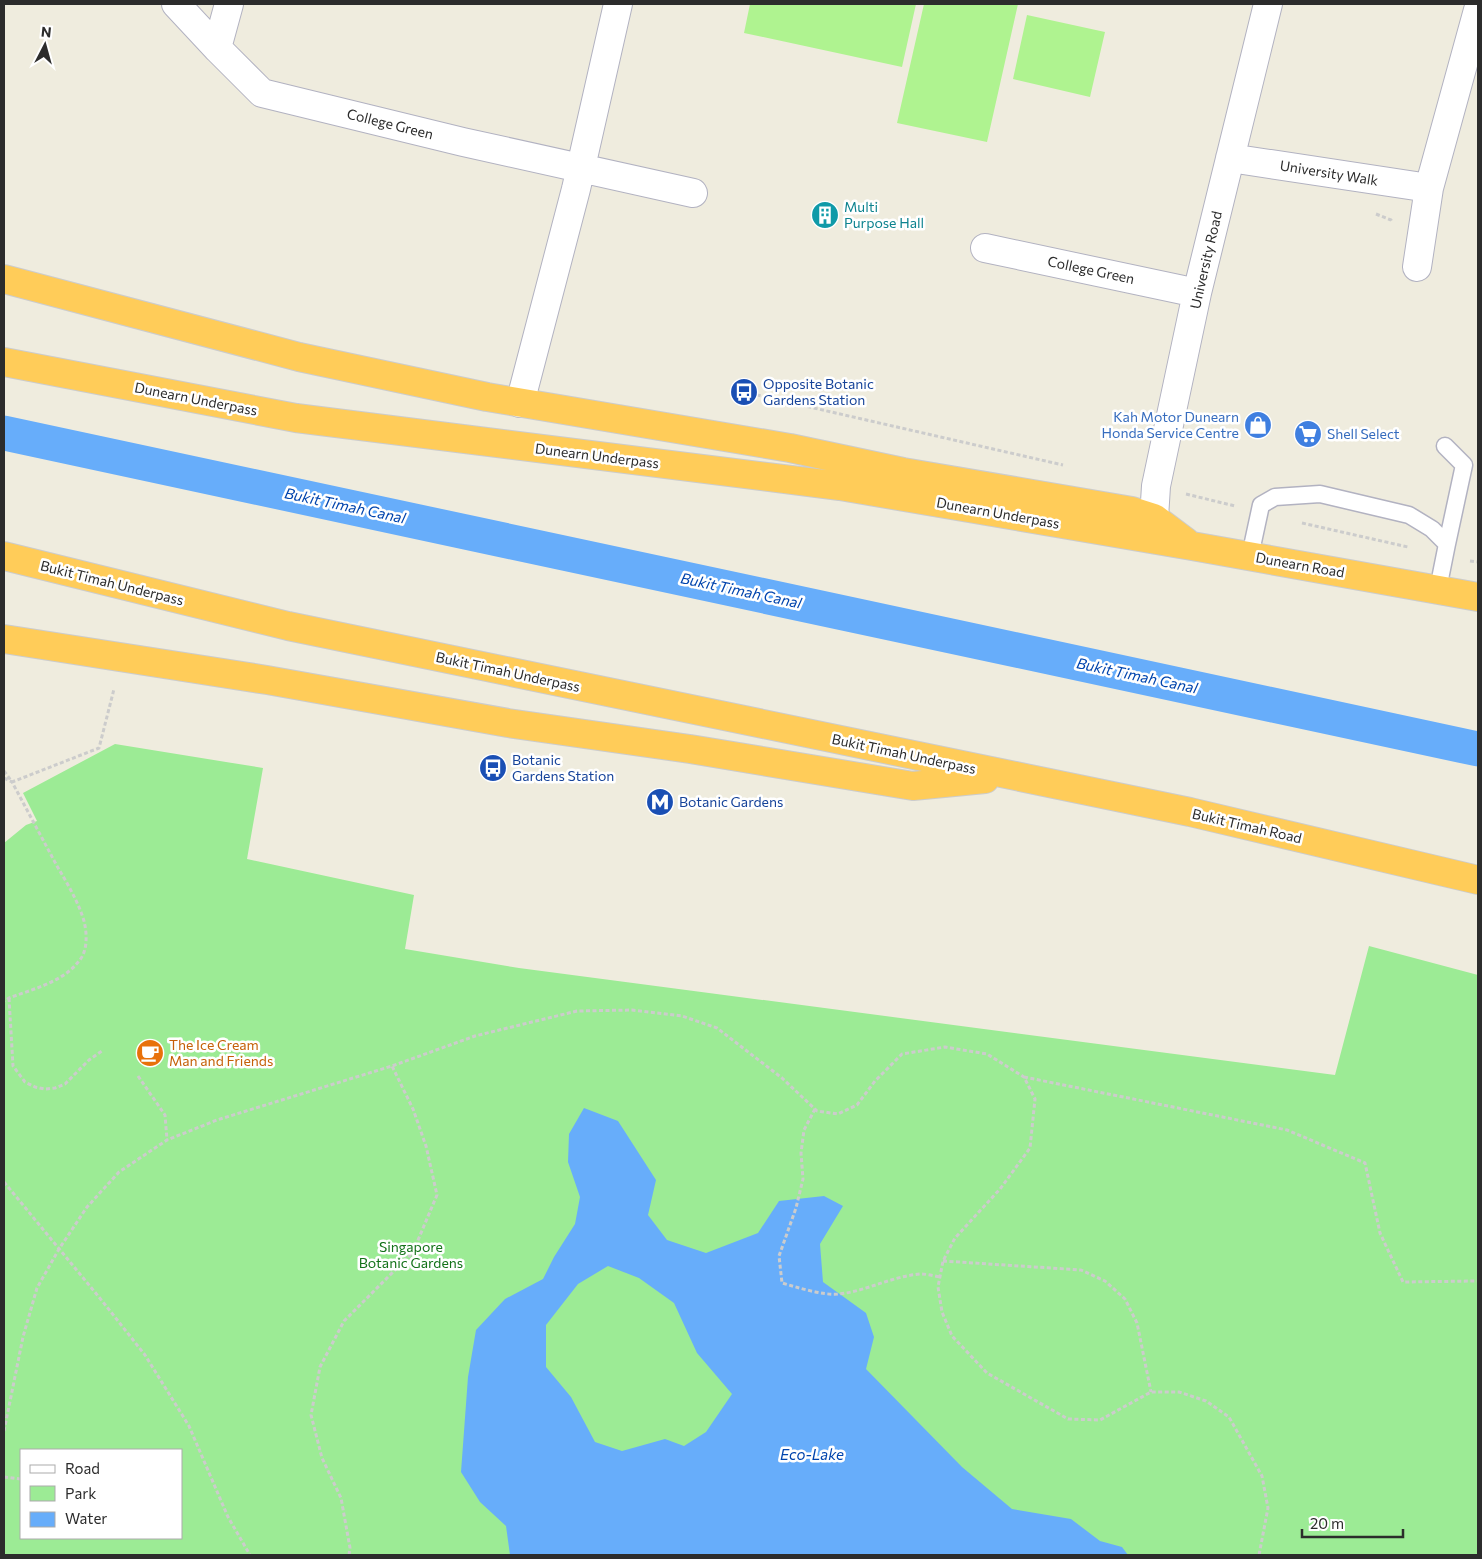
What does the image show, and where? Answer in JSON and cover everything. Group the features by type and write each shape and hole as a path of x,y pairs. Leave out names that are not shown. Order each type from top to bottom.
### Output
{"highway":[{"path":"4,279 299,357 487,397 790,448 903,472 1143,514"},
{"name":"Dunearn Underpass","path":"4,362 296,418 840,486 1192,546"},
{"name":"Dunearn Road","path":"1143,514 1192,546 1478,597"},
{"name":"Bukit Timah Underpass","path":"4,556 288,626 1014,777"},
{"path":"4,639 267,680 508,723 690,749 913,786 1014,777"},
{"name":"Bukit Timah Road","path":"1014,777 1190,812 1478,880"}],"street":[{"name":"College Green","path":"176,4 262,93 462,142 693,194"},
{"path":"217,48 229,4"},
{"path":"520,402 580,169 618,4"},
{"name":"University Road","path":"1143,514 1156,486 1197,293 1268,4"},
{"path":"1417,267 1429,188 1478,10"},
{"name":"University Walk","path":"1230,158 1429,188"},
{"name":"College Green","path":"985,248 1197,293"}],"lane":[{"path":"1438,589 1464,465 1444,446"},
{"path":"1250,556 1261,505 1275,497 1320,490 1409,515 1432,529 1447,544"}],"path":[{"path":"1368,212 1391,220 1393,226"},
{"path":"4,778 12,782 99,748 115,684"},
{"path":"4,771 12,782 74,897 84,921 86,938 84,952 80,961 68,972 55,981 4,1001"},
{"path":"10,998 13,1066 25,1082 45,1089 65,1084 89,1060 102,1051"},
{"path":"4,1431 23,1337 37,1288 59,1249 87,1207 119,1172 167,1140 217,1120 392,1066 475,1036 577,1011 632,1010 682,1016 717,1028 782,1078 817,1111 838,1114 857,1105 874,1081 902,1054 945,1047 988,1054 1024,1077 1287,1130 1365,1163 1380,1233 1403,1282 1476,1281"},
{"path":"349,1555 350,1548 341,1498 322,1458 311,1415 320,1367 344,1321 413,1252 437,1195 426,1146 413,1109 392,1066"},
{"path":"138,1076 166,1114 167,1140"},
{"path":"1024,1077 1035,1099 1030,1148 1000,1189 955,1238 943,1261 938,1287 942,1312 952,1336 987,1373 1068,1419 1100,1420 1151,1392 1179,1392 1206,1401 1229,1416 1262,1476 1268,1508 1264,1540 1259,1555"},
{"path":"814,1109 804,1130 801,1153 803,1179 796,1208 779,1256 782,1283 807,1290 837,1294 871,1287 893,1278 923,1274 940,1277"},
{"path":"4,1182 145,1355 189,1426 228,1517 250,1555"},
{"path":"943,1261 1081,1270 1106,1281 1125,1299 1137,1323 1151,1392"},
{"path":"4,1477 20,1479"}],"green space":[{"path":"750,4 916,4 902,67 744,33"},
{"path":"924,4 1018,4 987,142 897,123"},
{"path":"1027,15 1105,32 1090,97 1013,79"},
{"name":"Singapore Botanic Gardens","path":"115,744 263,768 247,859 414,895 405,949 519,968 1335,1075 1369,946 1478,975 1478,1555 4,1555 4,843 26,825 37,821 23,793"}],"water":[{"name":"Eco-Lake","path":"584,1108 618,1121 656,1180 648,1215 667,1240 706,1253 758,1233 779,1201 824,1196 843,1206 820,1244 823,1282 866,1313 874,1337 866,1369 962,1467 1012,1509 1071,1519 1100,1541 1122,1547 1128,1555 510,1555 506,1526 480,1502 461,1472 468,1377 476,1330 505,1299 543,1279 554,1257 575,1224 580,1197 568,1162 569,1134","holes":["608,1266 639,1278 674,1303 697,1353 732,1394 706,1432 684,1446 665,1439 622,1451 595,1442 571,1397 546,1367 546,1325 578,1284"]}],"waterway":[{"name":"Bukit Timah Canal","path":"4,433 1478,749"}],"place":[{"name":"Multi Purpose Hall","path":"825,215"},
{"name":"Opposite Botanic Gardens Station","path":"744,392"},
{"name":"Kah Motor Dunearn Honda Service Centre","path":"1258,425"},
{"name":"Shell Select","path":"1308,434"},
{"name":"Botanic Gardens Station","path":"493,768"},
{"name":"Botanic Gardens","path":"660,802"},
{"name":"The Ice Cream Man and Friends","path":"150,1053"}]}
